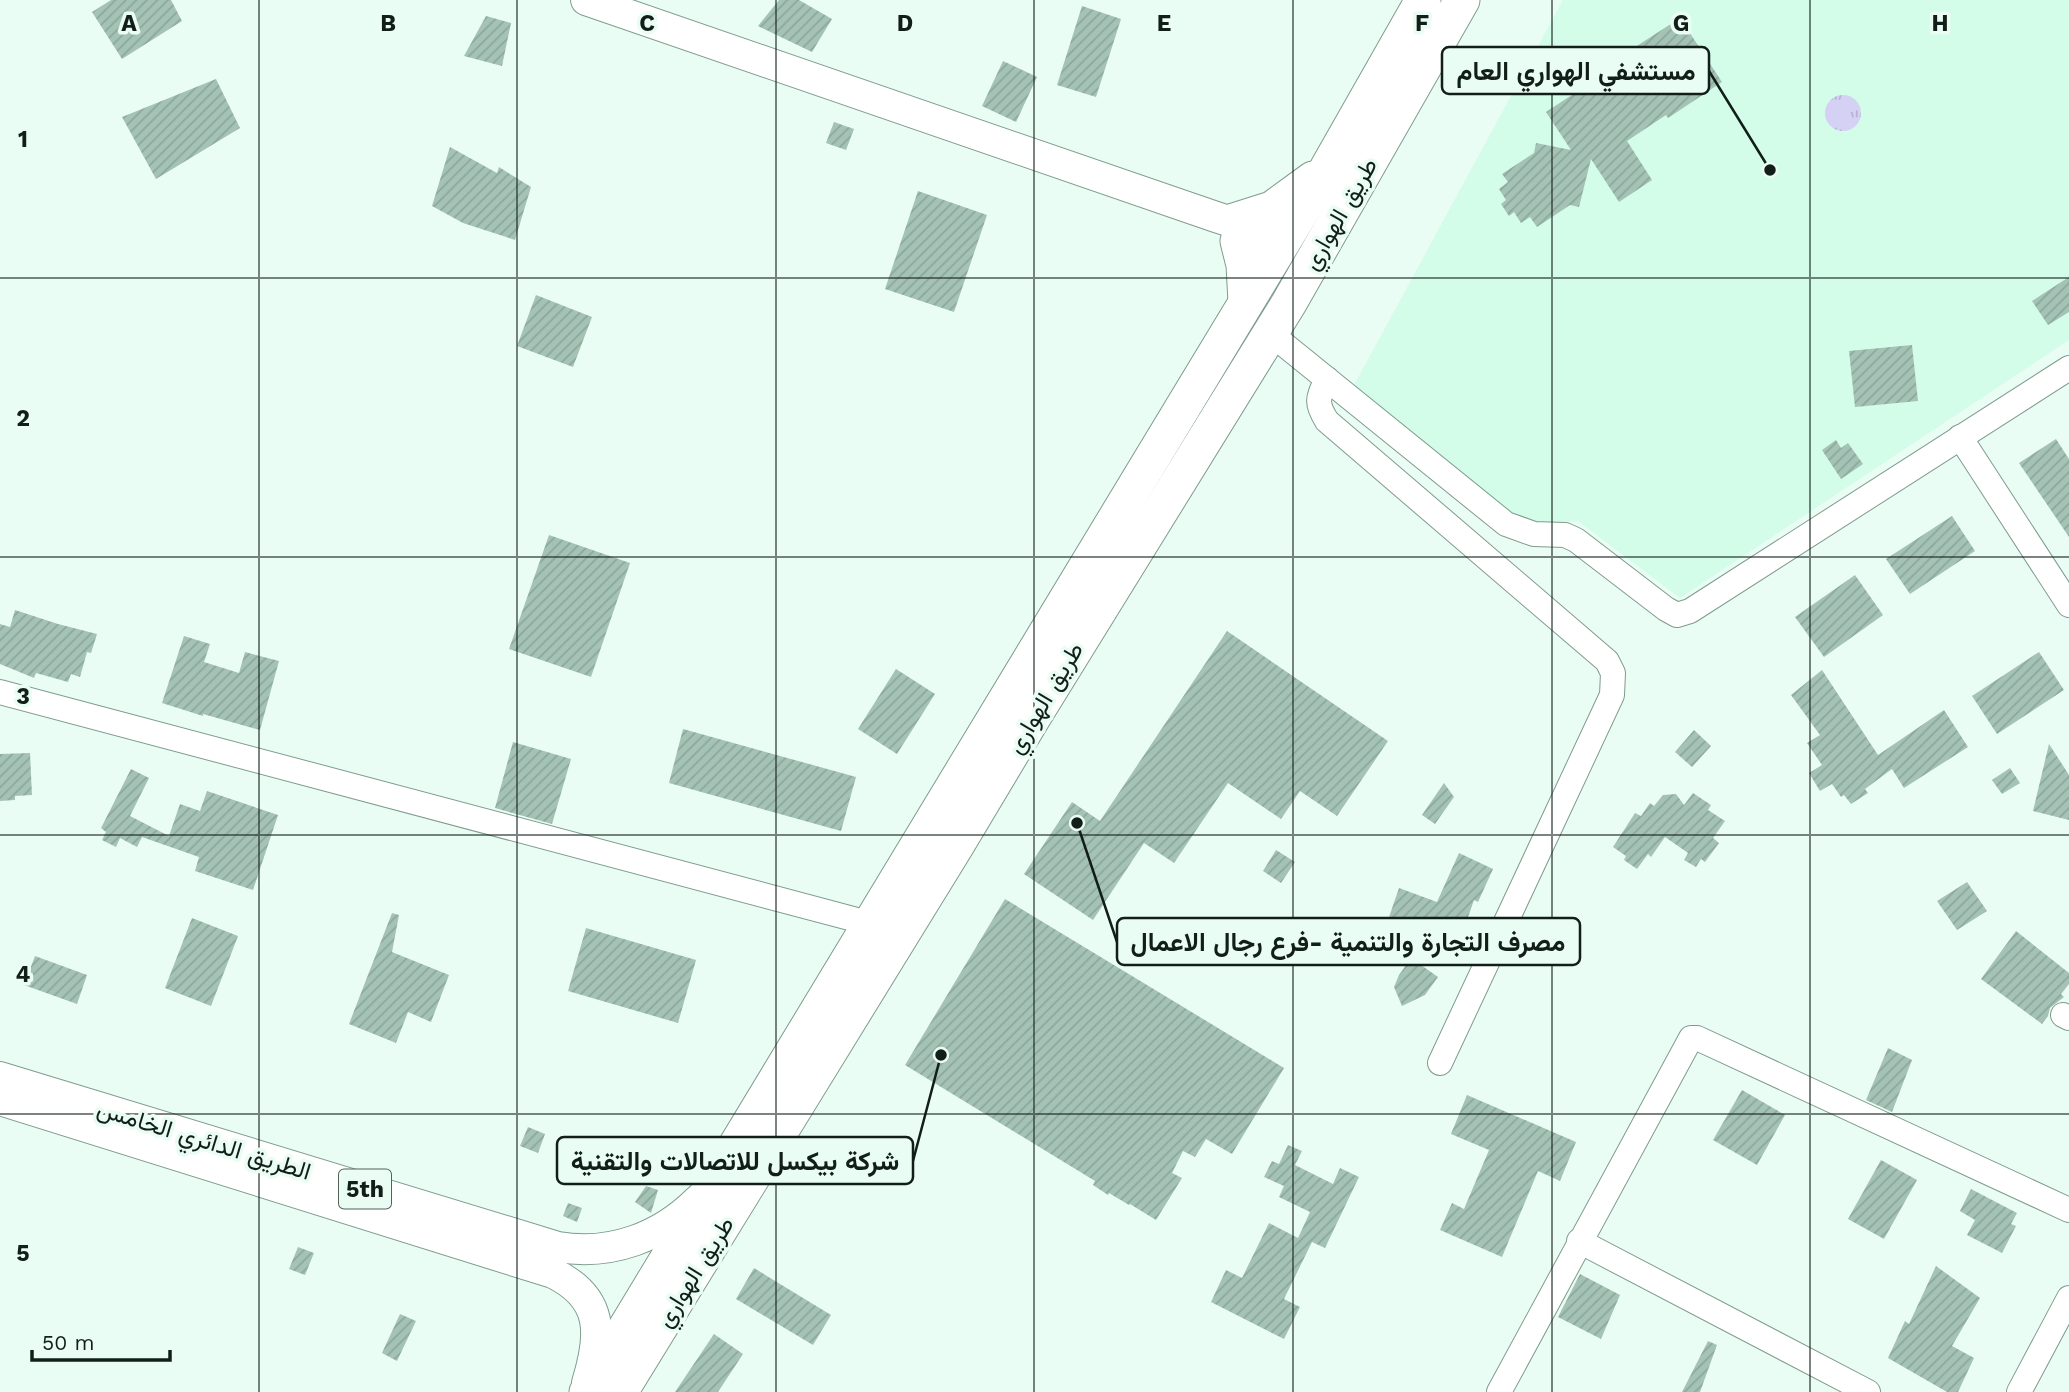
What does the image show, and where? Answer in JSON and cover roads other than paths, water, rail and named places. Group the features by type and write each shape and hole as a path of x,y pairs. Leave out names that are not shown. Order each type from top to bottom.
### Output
{"highway":[{"name":"طريق الهواري","path":"621,1392 970,792 1245,302 1327,169 1423,0"},
{"name":"طريق الهواري","path":"586,1392 713,1180 872,924 970,792 1270,332 1321,250 1462,0"},
{"path":"1245,302 1244,265 1229,227 1272,209 1327,169"}],"main road":[{"path":"586,0 1229,227 1275,255"},
{"name":"الطريق الدائري الخامس","path":"0,1077 520,1237 575,1250 615,1247 653,1233 687,1211 713,1180"},
{"name":"الطريق الدائري الخامس","path":"0,1100 553,1273 568,1280 591,1305 597,1326 586,1392"}],"street":[{"path":"1270,332 1506,524 1534,534 1565,535 1576,540 1677,615 1690,611 2069,368"},
{"path":"1327,379 1318,396 1319,408 1327,421 1607,661 1613,673 1612,695 1440,1063"},
{"path":"1959,437 2069,605"},
{"path":"0,692 872,924"},
{"path":"1499,1392 1691,1038 1697,1038 2069,1210"},
{"path":"1579,1241 1868,1392"},
{"path":"2019,1392 2069,1298"}],"place":[{"name":"مستشفي الهواري العام","path":"1770,170"},
{"name":"مصرف التجارة والتنمية -فرع رجال الاعمال","path":"1077,823"},
{"name":"شركة بيكسل للاتصالات والتقنية","path":"941,1055"}]}
